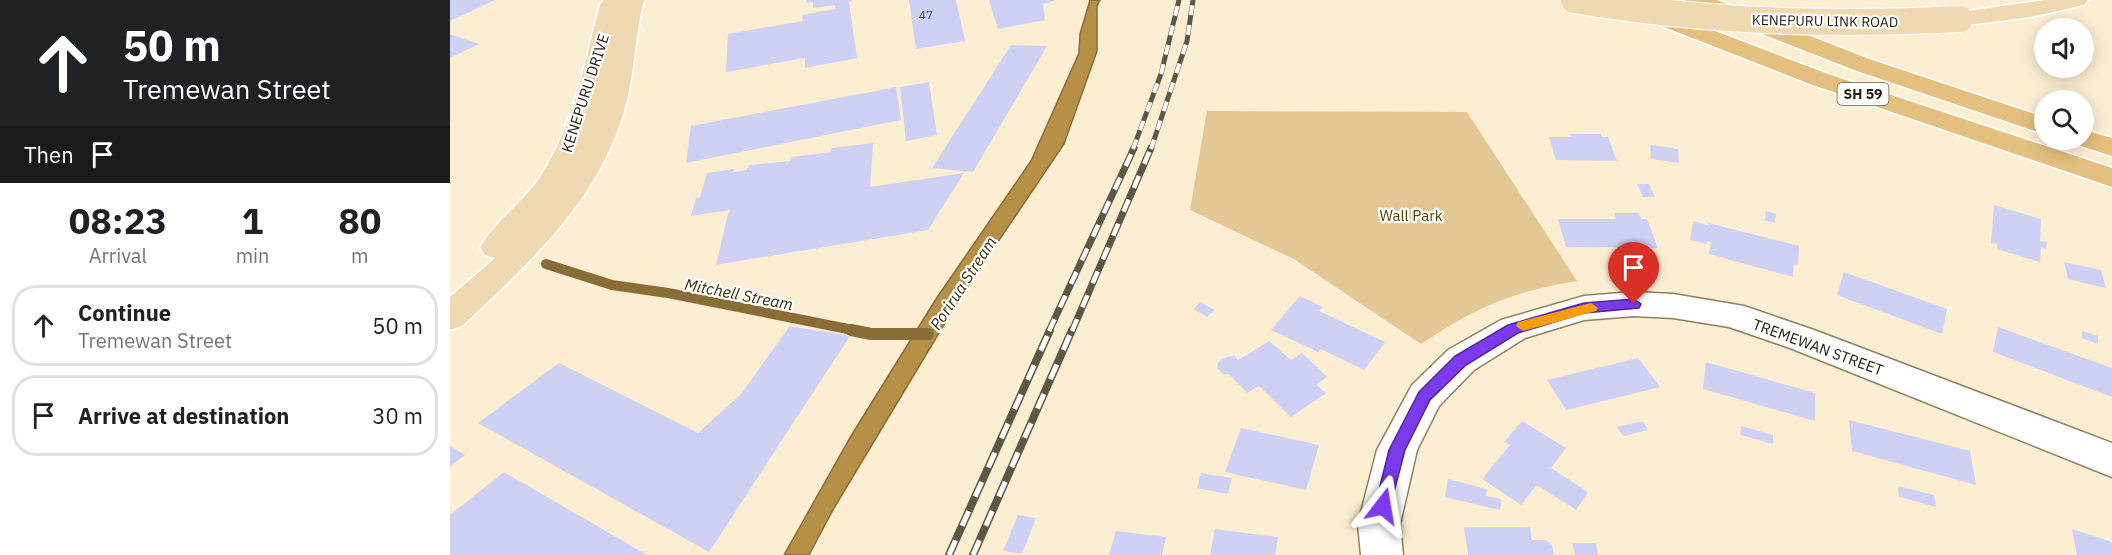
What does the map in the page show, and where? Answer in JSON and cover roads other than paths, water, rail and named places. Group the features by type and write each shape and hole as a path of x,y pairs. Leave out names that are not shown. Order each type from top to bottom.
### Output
{"highway":[{"name":"SH 59","path":"1618,0 1668,22 1820,79 2112,178"},
{"name":"SH 59","path":"1696,0 1863,65 2034,123"},
{"path":"2094,141 2112,147"}],"main road":[{"name":"KENEPURU DRIVE","path":"450,288 520,222 548,187 560,167 578,126 613,0"},
{"name":"KENEPURU DRIVE","path":"450,317 530,245 559,213 585,176 609,115 621,67 624,34 632,0"},
{"name":"KENEPURU LINK ROAD","path":"1574,0 1680,15 1867,24 1954,14 2031,9 2076,0"},
{"name":"KENEPURU LINK ROAD","path":"1636,0 1682,6 1795,13 1954,14 2016,0"}],"street":[{"name":"TREMEWAN STREET","path":"1382,555 1379,524 1397,450 1425,396 1461,360 1513,329 1584,308 1634,304 1673,306 1732,315 1802,339 2112,460"}],"water":[{"name":"Porirua Stream","path":"1090,0 1100,0 1097,6 1097,51 1064,144 960,298 834,508 809,555 784,555 851,436 936,299 1031,161 1079,53 1080,34"}],"waterway":[{"name":"Mitchell Stream","path":"546,264 612,285 668,293 858,331"},
{"name":"Mitchell Stream","path":"851,330 871,334 928,334"}],"railway":[{"path":"1133,149 1161,74 1179,0"},
{"path":"1151,149 1187,41 1193,0"},
{"path":"1049,331 1134,148"},
{"path":"1072,331 1151,148"},
{"path":"949,555 1050,330"},
{"path":"973,555 1072,330"}],"park label":[{"name":"Wall Park","path":"1411,215"}]}
